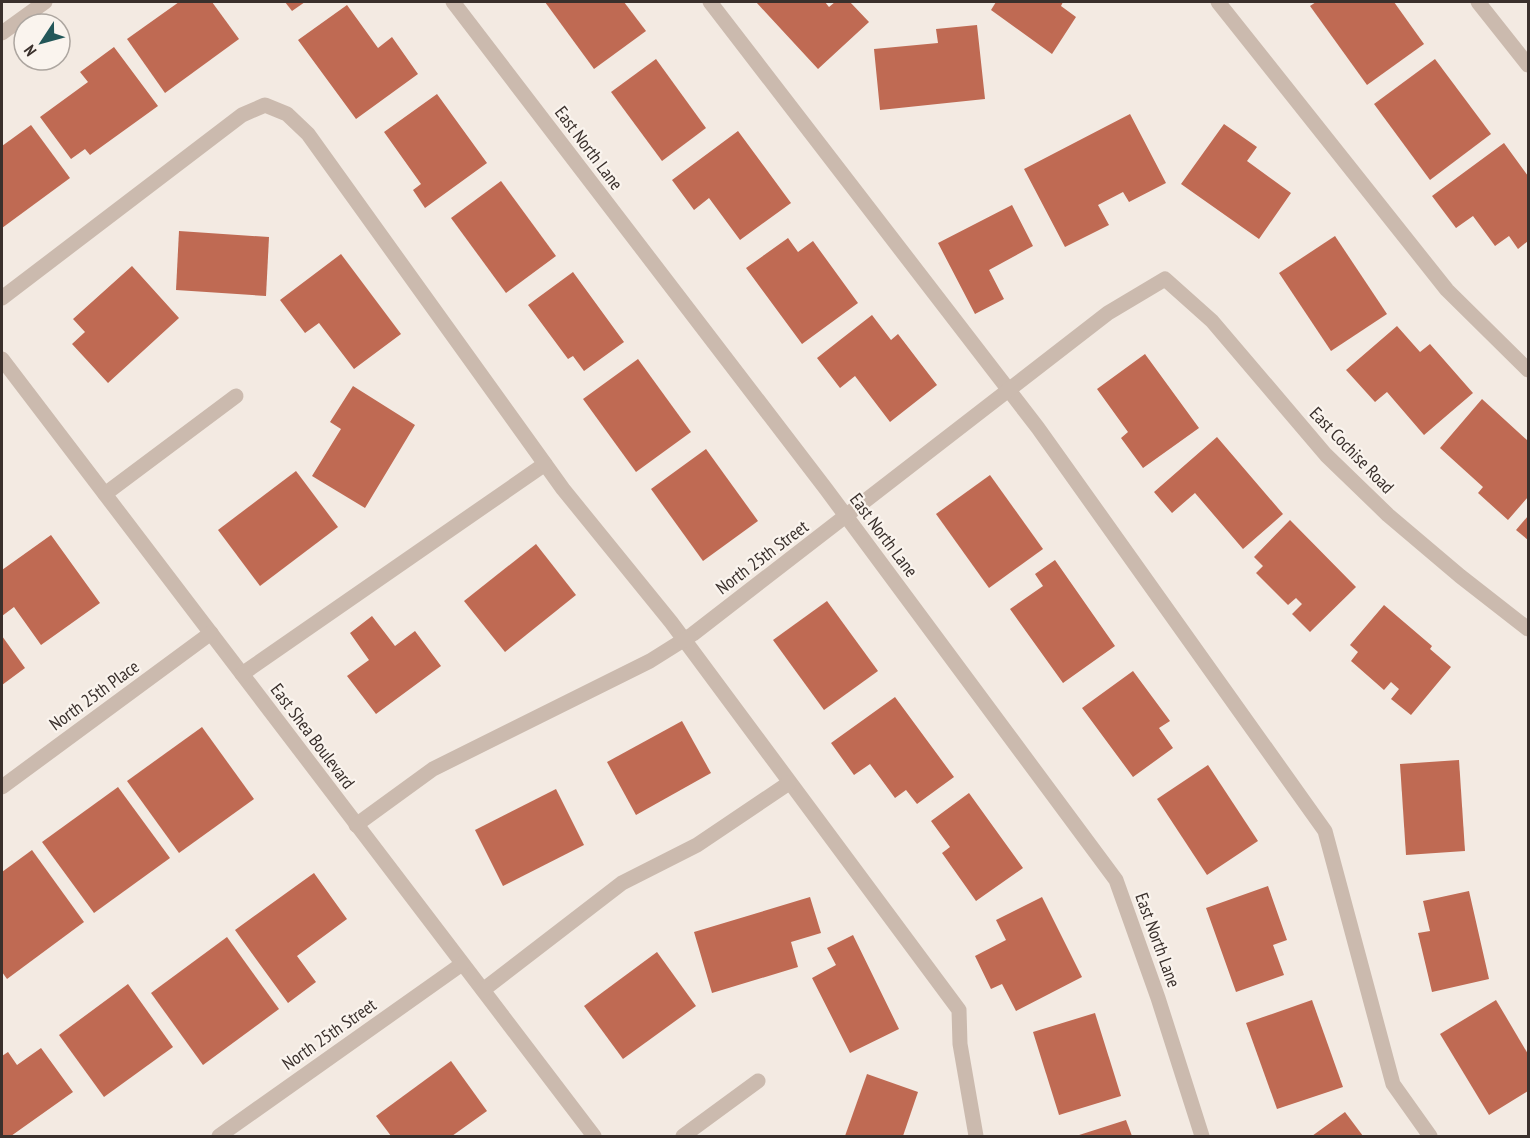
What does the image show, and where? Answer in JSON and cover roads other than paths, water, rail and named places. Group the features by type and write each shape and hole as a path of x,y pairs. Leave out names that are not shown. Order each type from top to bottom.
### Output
{"street":[{"path":"2,33 45,2"},
{"name":"East North Lane","path":"453,2 847,517 1116,880 1158,998 1202,1137"},
{"path":"710,2 1009,390 1325,831 1393,1084 1430,1137"},
{"path":"1218,2 1446,290 1528,370"},
{"path":"1478,2 1528,65"},
{"path":"2,298 242,115 265,105 287,114 308,134 545,464 684,640 959,1010 960,1044 976,1137"},
{"name":"North 25th Street","path":"356,825 433,769 650,661 684,640 847,517 1108,313 1165,279"},
{"name":"East Cochise Road","path":"1165,279 1212,321 1326,455 1433,553 1528,629"},
{"name":"East Shea Boulevard","path":"2,359 594,1137"},
{"path":"105,494 236,396"},
{"path":"242,674 545,464"},
{"name":"North 25th Place","path":"2,787 211,633"},
{"path":"483,990 622,883 697,845 789,783"},
{"name":"North 25th Street","path":"219,1137 462,964"},
{"path":"683,1137 758,1081"}]}
